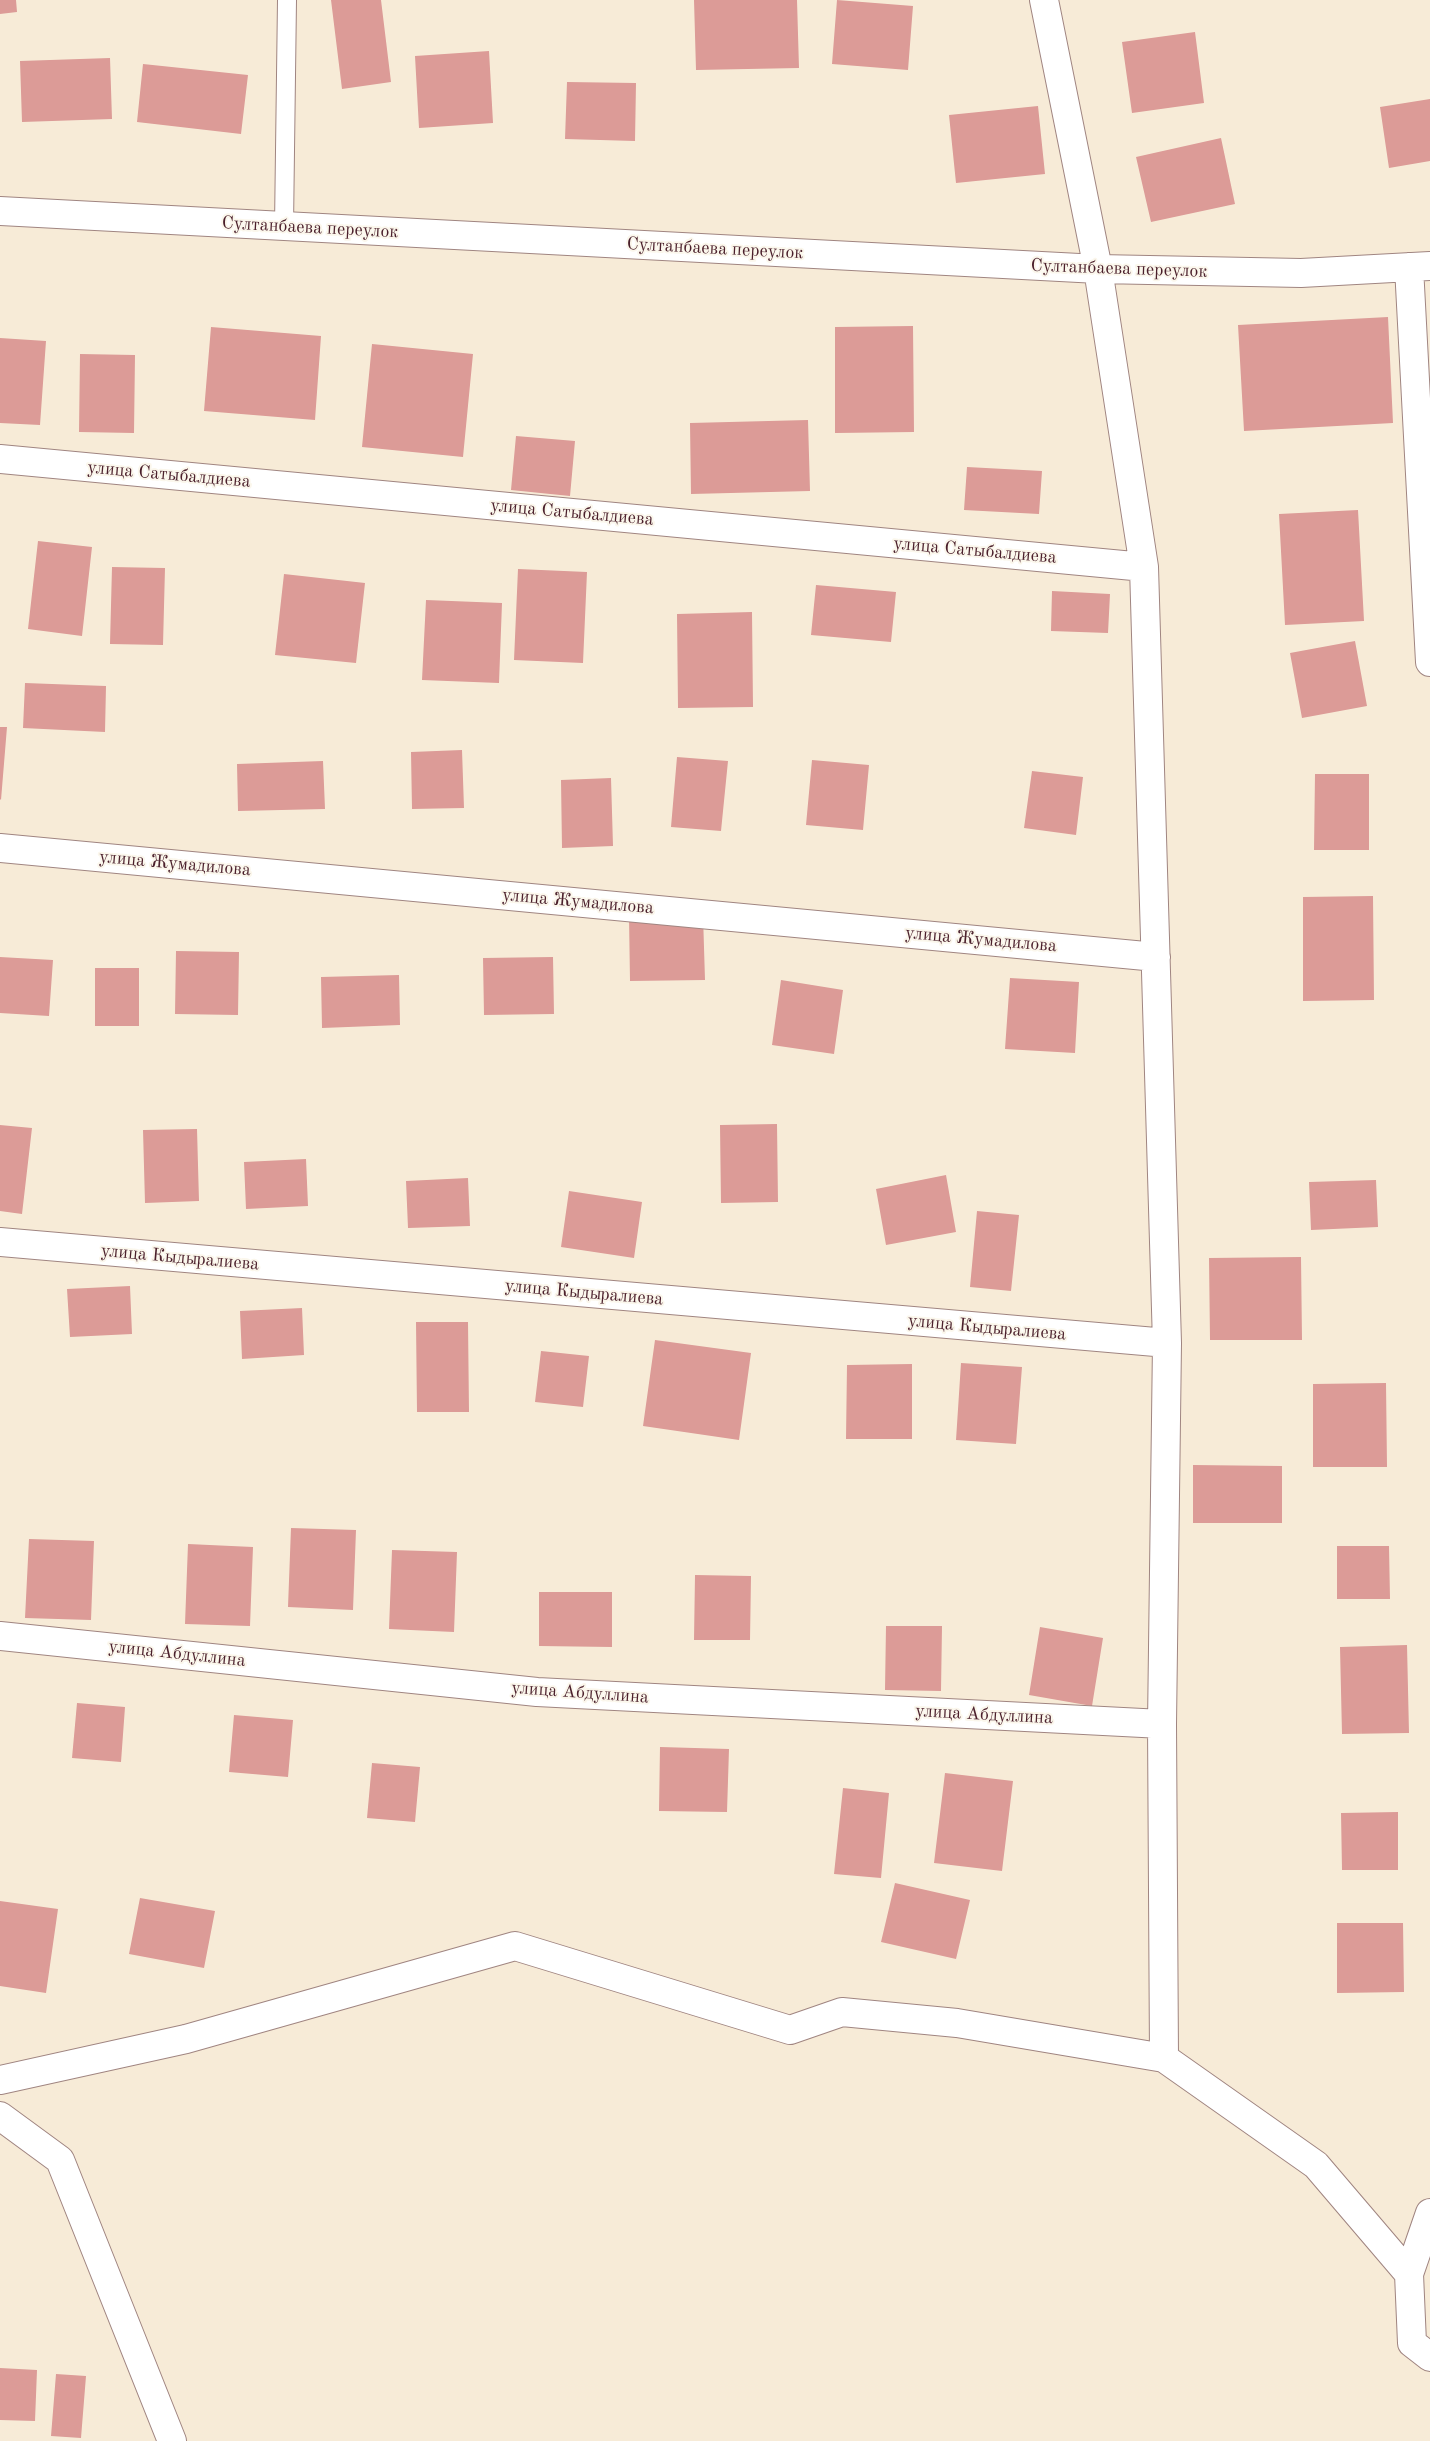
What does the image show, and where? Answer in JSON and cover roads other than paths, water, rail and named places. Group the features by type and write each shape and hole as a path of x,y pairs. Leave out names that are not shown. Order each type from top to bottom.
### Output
{"street":[{"path":"1044,0 1098,269 1144,567 1167,1343 1162,1724 1164,2058"},
{"name":"Султанбаева переулок","path":"0,211 1098,269 1301,273 1420,266"},
{"path":"1420,266 1430,662"},
{"name":"улица Сатыбалдиева","path":"0,459 1144,567"},
{"name":"улица Жумадилова","path":"0,848 1156,957"},
{"name":"улица Кыдыралиева","path":"0,1242 1167,1343"},
{"name":"улица Абдуллина","path":"0,1636 537,1692 1162,1724"},
{"path":"0,2080 186,2040 515,1946 790,2030 842,2012 957,2023 1164,2058 1316,2165 1410,2274"},
{"path":"0,2116 60,2160 172,2441"},
{"path":"1430,2213 1410,2274 1412,2343 1430,2357"}],"lane":[{"path":"284,226 287,0"}]}
